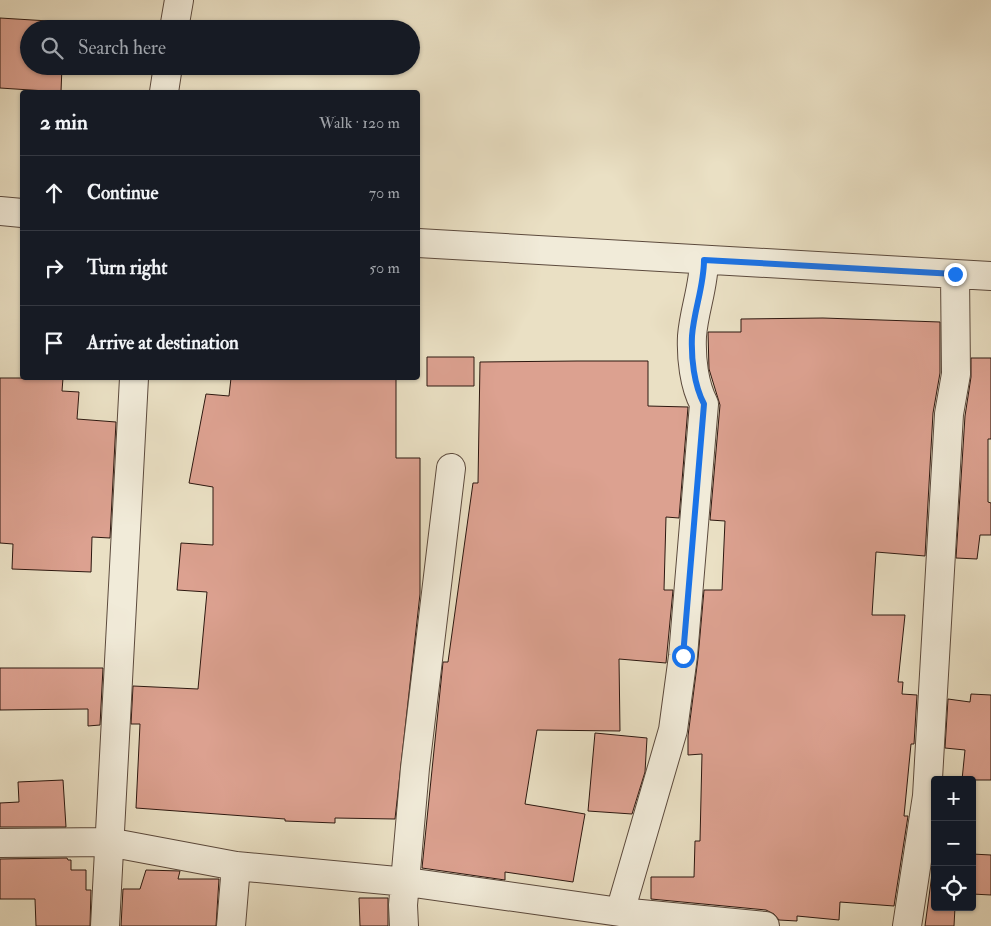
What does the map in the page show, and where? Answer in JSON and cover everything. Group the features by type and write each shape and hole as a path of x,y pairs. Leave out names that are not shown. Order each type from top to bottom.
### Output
{"street":[{"path":"175,20 178,0"},
{"path":"164,90 167,75"},
{"path":"0,211 20,213"},
{"path":"420,243 991,276"},
{"path":"620,912 673,730 683,656 704,404 696,388 692,336 704,279 704,260"},
{"path":"907,926 927,796 949,414 956,374 955,274"},
{"path":"105,926 134,380"},
{"path":"404,926 403,905 407,882 415,768 452,468"},
{"path":"0,843 108,842 236,866 407,882 620,912 664,921 765,926"},
{"path":"231,926 236,866"}],"building":[{"path":"0,18 32,20 20,20 20,75 62,75 61,90 0,88"},
{"path":"823,318 940,322 940,373 933,413 925,556 876,552 872,615 905,615 898,682 903,682 902,694 917,695 914,744 911,744 904,816 908,816 894,906 840,902 839,920 797,916 797,921 779,920 774,914 766,910 651,899 651,877 694,877 695,841 700,841 702,754 688,755 688,736 704,590 722,590 725,521 710,520 720,405 709,369 708,332 741,332 741,319"},
{"path":"427,357 474,357 474,386 427,386"},
{"path":"971,358 991,358 991,439 988,439 988,502 991,503 991,535 980,535 977,559 956,558 965,416 971,377"},
{"path":"648,361 648,406 688,407 679,518 666,517 664,590 673,590 666,663 619,659 620,731 537,730 525,804 585,814 573,882 505,872 505,880 422,868 443,662 448,662 473,483 478,483 480,362"},
{"path":"0,378 63,380 62,391 79,392 77,419 116,422 110,538 92,537 91,572 12,569 13,544 0,543"},
{"path":"231,380 396,380 396,458 420,458 420,594 395,819 335,818 335,823 285,821 285,819 136,808 140,724 131,724 133,686 198,689 207,592 177,590 181,543 213,545 213,487 189,483 206,394 229,396"},
{"path":"0,668 103,668 100,725 88,726 88,709 0,710"},
{"path":"971,694 991,695 991,780 976,780 976,776 962,776 965,750 945,748 948,699 970,702"},
{"path":"595,733 647,738 645,772 632,814 588,811"},
{"path":"63,780 66,827 0,827 0,803 19,802 18,782"},
{"path":"976,854 991,855 991,895 976,894"},
{"path":"67,858 71,860 71,870 86,870 86,890 91,890 90,926 36,926 35,899 0,899 0,859"},
{"path":"146,870 180,871 178,879 219,879 216,926 121,926 123,889 140,889"},
{"path":"931,882 931,911 955,911 954,926 925,926"},
{"path":"359,898 388,898 388,926 360,926"}],"route":[{"path":"683,656 704,404 696,388 692,336 704,279 704,260 955,274"}]}
